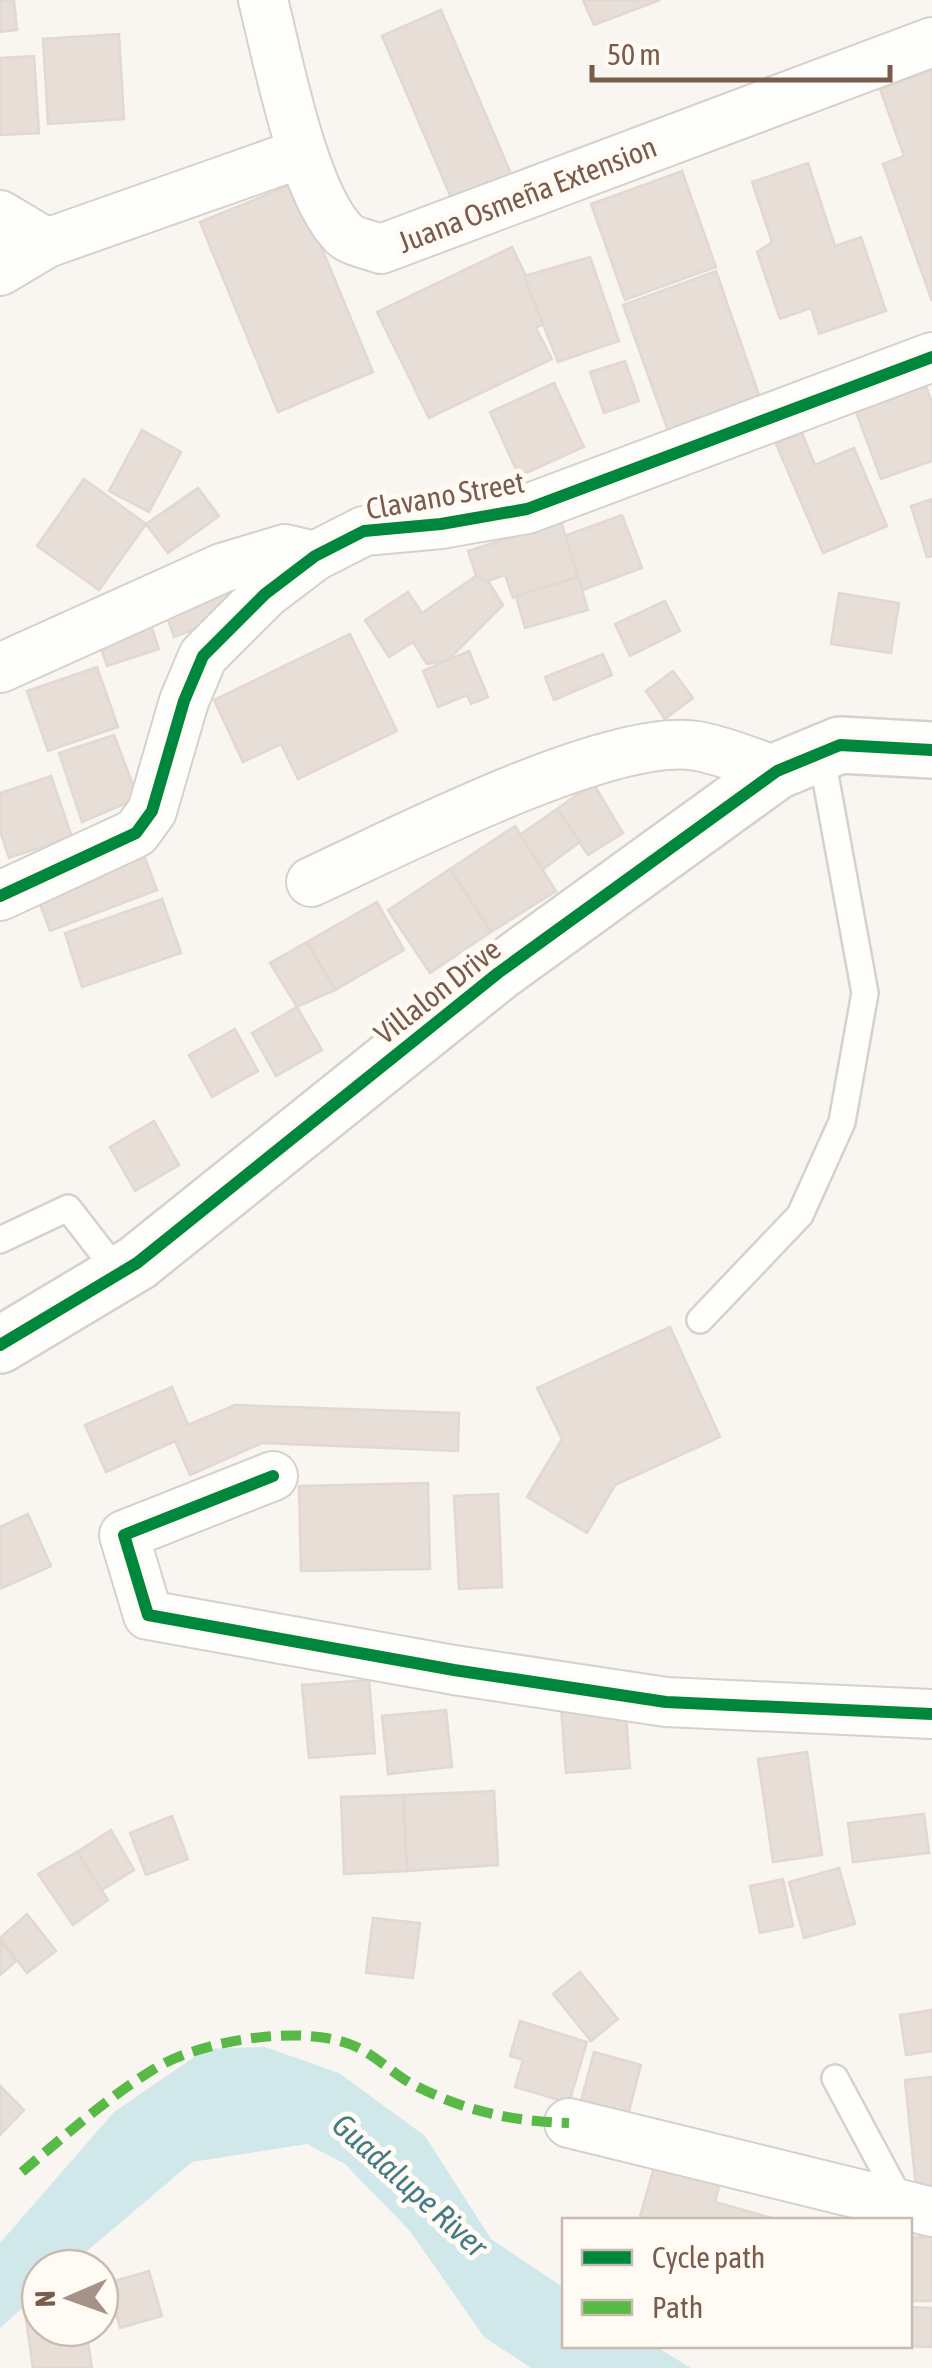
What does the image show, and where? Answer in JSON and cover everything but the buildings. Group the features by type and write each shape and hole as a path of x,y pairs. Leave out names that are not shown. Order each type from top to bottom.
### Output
{"street":[{"name":"Juana Osmeña Extension","path":"263,0 302,154 346,236 381,249 932,42"},
{"path":"0,271 47,243 302,154"},
{"path":"0,214 47,243"},
{"name":"Clavano Street","path":"0,896 136,833 152,811 184,702 203,656 265,594 316,556 364,531 442,524 527,509 932,357"},
{"path":"0,668 222,568 285,548 316,556"},
{"name":"Villalon Drive","path":"0,1345 118,1274 498,973 799,762 840,745 920,762"},
{"path":"311,882 484,802 641,747 696,746 799,762"},
{"path":"273,1476 124,1535 148,1615 454,1670 666,1702 932,1714"},
{"path":"569,2123 889,2208"}],"lane":[{"path":"700,1320 800,1215 842,1122 866,993 799,762"},
{"path":"0,1240 68,1208 118,1274"},
{"path":"835,2078 889,2208"}],"water":[{"name":"Guadalupe River","path":"265,2047 339,2073 425,2136 491,2239 562,2287 562,2348 658,2348 691,2368 531,2368 484,2337 410,2231 345,2164 307,2144 192,2162 91,2248 20,2248 20,2310 0,2328 0,2243 114,2112 206,2049"}],"marked path":[{"path":"22,2172 102,2105 154,2069 198,2050 252,2038 331,2039 369,2054 416,2086 472,2109 569,2123"}],"cycle path":[{"path":"0,896 136,833 152,811 184,701 203,656 265,594 315,556 364,531 441,524 527,509 932,357"},
{"path":"0,1345 137,1263 498,973 777,771 840,745 932,750"},
{"path":"273,1476 124,1535 148,1615 454,1670 666,1702 932,1714"}]}
